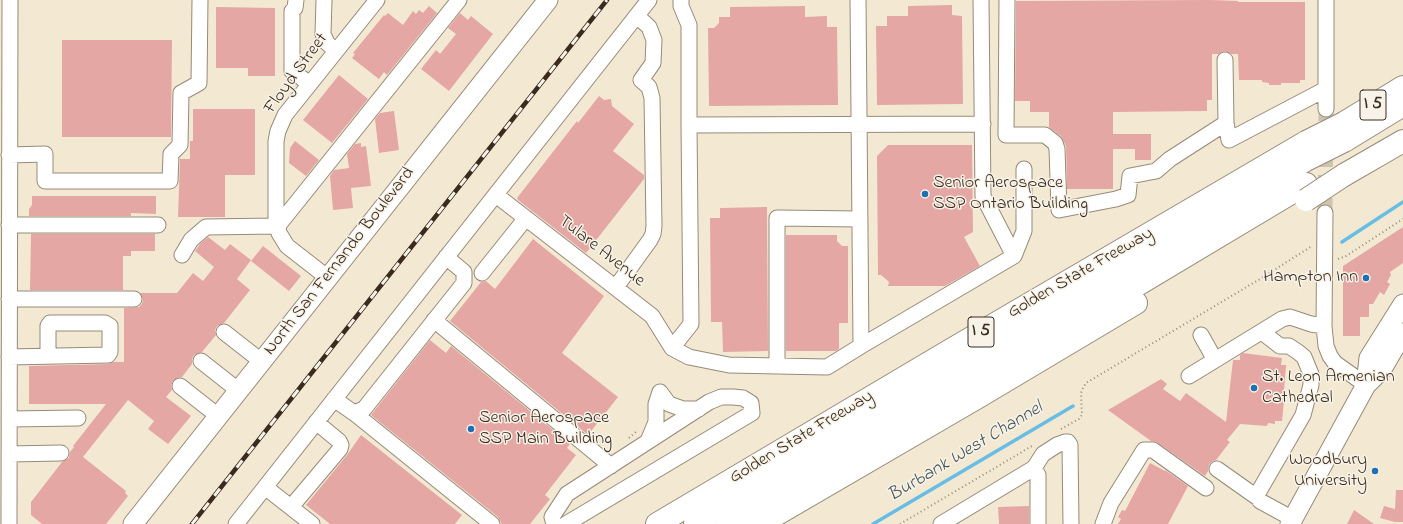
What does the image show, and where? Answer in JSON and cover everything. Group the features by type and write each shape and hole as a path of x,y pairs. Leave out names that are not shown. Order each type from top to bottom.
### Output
{"highway":[{"name":"Golden State Freeway","path":"760,524 1084,334 1306,192 1403,86"},
{"path":"1344,150 1403,105"},
{"path":"1344,150 1403,127"},
{"name":"Golden State Freeway","path":"657,524 935,359 1306,151 1344,150 1403,141"},
{"path":"694,524 1306,151"},
{"path":"728,524 1306,192"}],"main road":[{"name":"North San Fernando Boulevard","path":"133,524 545,1"},
{"path":"1291,522 1366,385 1382,369 1399,329 1403,304"}],"street":[{"path":"9,524 4,477 9,454 9,357 5,324 10,155 5,110 10,0"},
{"path":"10,155 45,154 45,181 170,181 171,154 180,145 181,92 200,83 200,0"},
{"path":"296,0 295,8 292,11 292,71 310,84"},
{"path":"324,0 323,34 327,43 336,51"},
{"name":"Floyd Street","path":"328,278 287,246 279,233 277,226 275,150 278,131 285,115 377,0"},
{"path":"182,255 191,240 206,227 277,226 459,0"},
{"path":"236,524 649,0"},
{"path":"681,0 681,6 689,25 691,324 672,348 689,356 729,365 827,367 1014,256 1024,232 1024,169"},
{"path":"858,0 861,346"},
{"path":"981,0 983,196 1014,256"},
{"path":"1007,0 1006,134 1045,135 1055,143 1057,149 1059,210 1116,199 1128,195 1130,176 1156,171 1170,159 1226,123"},
{"path":"1326,0 1326,108"},
{"path":"616,288 650,240 654,226 652,98 649,87 641,80 653,63 654,40 649,27 637,16"},
{"path":"1225,60 1226,123 1229,140 1326,89"},
{"path":"689,126 982,124"},
{"name":"Tulare Avenue","path":"496,194 652,316 672,348"},
{"path":"1325,213 1318,244 1331,260 1324,326 1326,346 1330,356 1336,363 1366,385"},
{"path":"482,273 526,218"},
{"path":"777,366 776,218 860,219"},
{"path":"9,225 158,225"},
{"path":"354,413 364,409 464,283 464,272 446,257"},
{"path":"6,303 134,299"},
{"path":"1189,376 1282,319 1290,317 1311,324 1324,326"},
{"path":"434,320 611,466"},
{"path":"1258,498 1258,493 1303,415 1311,385 1311,374 1304,357 1289,346 1284,337 1266,329"},
{"path":"224,332 261,361"},
{"path":"1201,335 1215,360"},
{"path":"9,357 48,356"},
{"path":"202,361 239,391"},
{"path":"180,386 218,416"},
{"path":"648,441 656,422 656,404 660,392 669,404 683,409 699,409"},
{"path":"554,524 552,517 567,494 709,402 721,397 743,398 751,403 752,413 566,524"},
{"path":"334,399 354,413 492,524"},
{"path":"9,419 78,418"},
{"path":"291,507 341,445 339,441 316,422"},
{"path":"941,524 1034,468 1043,454 1057,445 1068,442 1070,445 1071,524"},
{"path":"1103,524 1112,503 1144,450 1154,450 1206,488"},
{"path":"9,454 60,453"},
{"path":"1034,468 1038,475 1038,524"},
{"path":"1217,470 1291,522"},
{"path":"265,487 312,524"}],"path":[{"path":"1331,260 1346,256 1403,219"},
{"path":"1058,431 1082,415 1081,393 1086,383 1318,244"},
{"path":"900,524 1038,443"}],"building":[{"path":"1211,0 1238,2 1305,2 1305,80 1300,80 1300,83 1281,83 1281,85 1269,85 1269,83 1262,82 1262,80 1239,80 1238,54 1231,54 1225,51 1219,54 1212,54 1212,100 1207,100 1207,111 1113,112 1113,134 1151,134 1151,160 1135,160 1135,149 1113,149 1113,189 1067,189 1066,146 1061,136 1049,127 1049,112 1030,112 1030,101 1015,101 1016,1"},
{"path":"952,5 952,15 962,16 963,104 877,105 876,26 887,26 887,16 908,16 908,6"},
{"path":"429,6 437,13 387,75 384,72 379,79 352,58 355,54 353,53 384,15 385,16 388,13 403,25 413,11 416,14 419,10 423,13"},
{"path":"805,6 805,17 827,16 827,27 837,27 838,105 709,106 708,28 714,28 719,23 719,17 730,17 730,7"},
{"path":"216,7 275,8 275,76 248,76 248,68 216,68"},
{"path":"460,13 468,20 471,16 493,34 449,91 421,69 436,50 440,54 456,34 448,28"},
{"path":"62,40 172,40 171,137 62,137"},
{"path":"339,75 368,99 332,143 303,120"},
{"path":"599,96 604,100 611,99 612,106 634,124 613,151 644,175 644,179 586,253 517,198 577,121 578,123"},
{"path":"193,109 255,109 255,175 225,175 225,217 178,217 180,159 190,159 190,141 193,141"},
{"path":"394,111 399,150 379,153 375,119 380,113"},
{"path":"295,141 319,160 306,176 289,163 290,148"},
{"path":"361,143 361,147 366,146 371,186 351,188 353,208 333,210 330,176 334,170 349,168 347,154 355,144"},
{"name":"Senior Aerospace SSP Ontario Building","path":"888,145 972,145 973,232 964,237 980,266 945,286 888,286 889,282 881,275 878,275 877,156"},
{"path":"32,196 156,196 156,214 131,213 131,216 29,216 29,209 32,205"},
{"path":"767,207 768,351 723,352 722,322 711,322 710,218 720,218 720,208"},
{"name":"Hampton Inn","path":"1403,227 1403,263 1390,272 1391,275 1387,282 1390,284 1384,295 1380,292 1373,304 1369,304 1369,317 1360,317 1360,336 1343,336 1343,266"},
{"path":"31,234 155,234 155,251 131,251 131,256 123,256 123,290 30,290"},
{"path":"786,235 837,235 837,241 842,246 848,246 848,323 839,323 839,349 836,351 786,351"},
{"path":"208,237 225,250 230,244 251,260 237,279 250,290 224,323 217,326 215,330 216,335 202,352 194,355 192,364 182,377 177,378 171,385 172,390 166,397 191,416 168,444 148,429 154,421 128,400 83,457 126,491 125,493 128,496 106,524 42,524 31,515 31,502 62,462 69,458 70,452 74,447 73,446 106,404 29,404 29,366 108,364 113,362 124,362 124,308 139,307 142,304 143,299 140,293 177,293 193,273 203,281 214,267 195,251"},
{"path":"533,239 604,296 562,353 618,397 588,435 450,321 481,282 486,281 495,289"},
{"path":"263,246 301,276 289,291 251,261"},
{"name":"Senior Aerospace SSP Main Building","path":"430,340 446,353 451,346 570,444 567,448 576,455 545,495 550,499 530,524 502,524 498,517 371,415"},
{"path":"1243,353 1282,358 1281,365 1286,365 1282,421 1275,421 1275,424 1268,423 1267,426 1240,424 1227,440 1230,442 1216,460 1209,464 1208,471 1205,476 1158,443 1151,441 1108,410 1161,379 1167,384 1163,389 1180,401 1186,393 1226,422 1233,360 1240,360 1240,355"},
{"path":"361,435 462,515 455,524 330,524 306,505 347,455"},
{"path":"1150,463 1165,470 1188,486 1168,524 1118,524 1121,519 1118,517 1122,510 1125,511"},
{"path":"1396,490 1403,490 1403,522 1395,522 1380,518 1384,506 1395,509"},
{"path":"1029,506 1029,524 999,524 998,507"},
{"path":"1354,510 1374,524 1347,524"}],"waterway":[{"name":"Burbank West Channel","path":"1342,242 1403,202"},
{"name":"Burbank West Channel","path":"873,524 1073,406"}],"tunnel":[{"path":"1325,213 1326,109"}],"railway":[{"path":"192,524 607,0"}],"place":[{"name":"Senior Aerospace SSP Ontario Building","path":"925,194"},
{"name":"Hampton Inn","path":"1366,278"},
{"name":"St. Leon Armenian Cathedral","path":"1254,388"},
{"name":"Senior Aerospace SSP Main Building","path":"471,429"},
{"name":"Woodbury University","path":"1375,471"}]}
